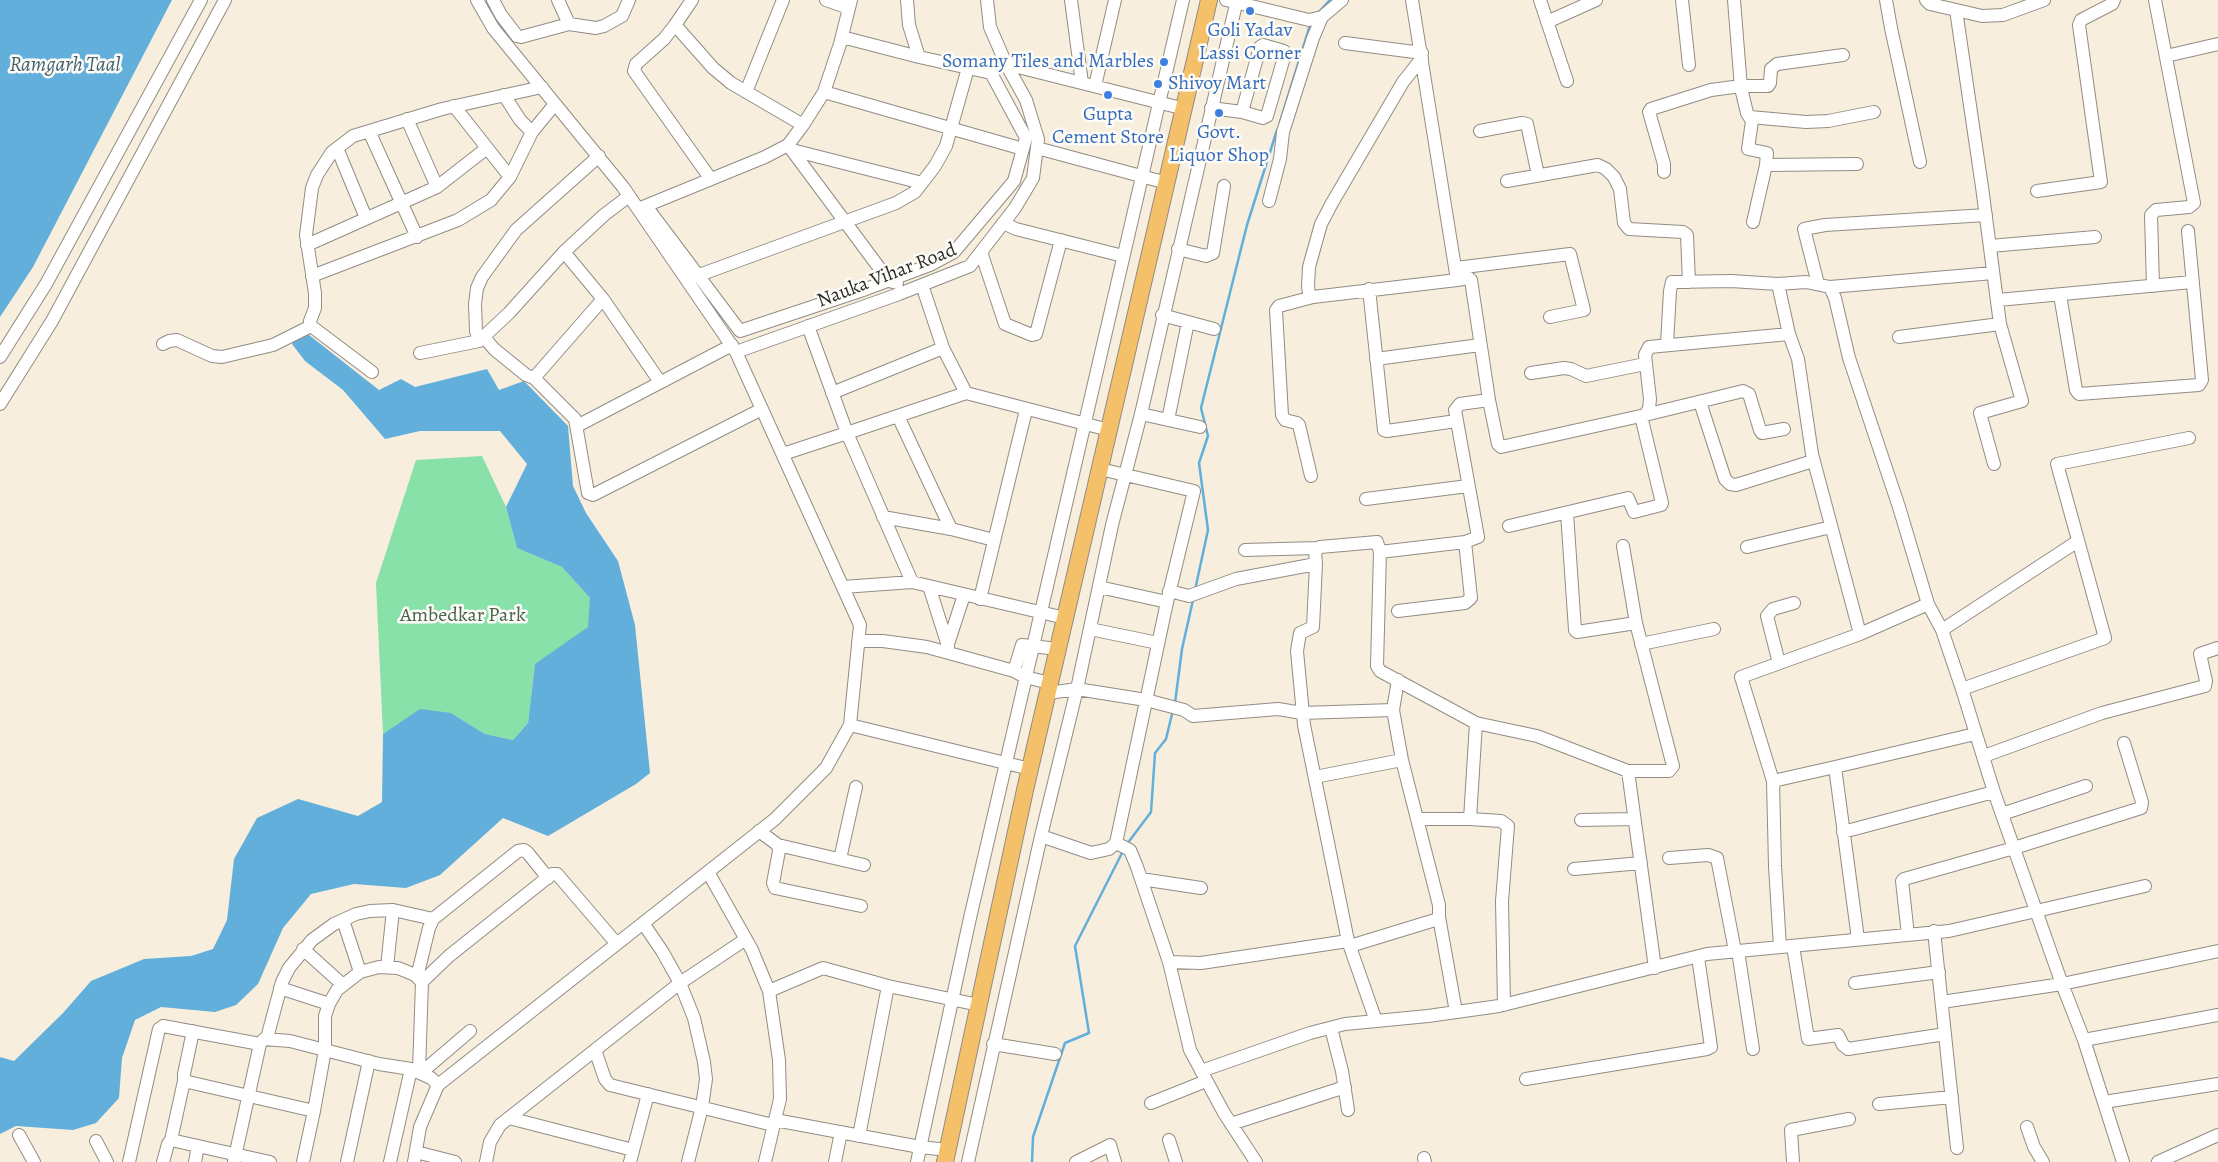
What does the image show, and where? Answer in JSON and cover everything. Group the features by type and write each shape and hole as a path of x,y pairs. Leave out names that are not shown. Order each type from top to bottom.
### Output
{"main road":[{"path":"946,1156 1030,769 1209,0"}],"street":[{"path":"0,357 46,284 201,0"},
{"path":"0,404 52,321 225,0"},
{"path":"454,1162 415,1157 420,1127 438,1085 775,818 826,768 850,725 860,625 734,348 692,278 642,207 629,196 599,156 494,28 477,0"},
{"path":"493,0 500,14 519,37 569,24 596,28 604,26 622,16 629,0"},
{"path":"558,0 569,24"},
{"path":"692,0 664,39 636,64 634,71 710,178"},
{"path":"746,92 782,0"},
{"path":"790,147 824,92 842,37 850,4 826,0"},
{"path":"907,0 909,25 919,58"},
{"name":"Nauka Vihar Road","path":"577,426 660,382 734,348 808,326 918,287 970,266 1015,208 1033,178 1038,139 1026,100 1006,64 990,27 987,0"},
{"path":"1071,0 1082,83"},
{"path":"1095,86 1114,0"},
{"path":"917,1162 1005,763 1020,674 1032,647 1183,0"},
{"path":"1269,201 1280,159 1283,132 1316,19 1342,0"},
{"path":"1412,0 1456,274"},
{"path":"1540,0 1567,80"},
{"path":"1547,22 1596,0"},
{"path":"1682,0 1689,65"},
{"path":"1734,0 1741,86 1752,121 1748,149 1768,153 1753,222"},
{"path":"1886,0 1890,28 1920,162"},
{"path":"1926,0 1930,4 1982,16 2003,15 2044,0"},
{"path":"2037,191 2100,182 2079,25 2081,20 2112,4 2114,0"},
{"path":"2153,286 2151,215 2156,210 2188,207 2194,203 2155,0"},
{"path":"968,1162 993,1044 1211,108 1233,1 1316,19"},
{"path":"1956,10 2000,324 2022,401 1980,413 1994,464"},
{"path":"675,25 713,68 746,92 803,125"},
{"path":"842,37 919,58 990,73 1006,64 1159,101 1184,109"},
{"path":"1345,44 1422,56"},
{"path":"2166,56 2218,44"},
{"path":"1211,108 1242,112 1263,118 1268,115 1286,54 1284,51 1263,45 1260,46 1242,112"},
{"path":"1664,172 1664,164 1653,133 1650,110 1711,90 1769,85 1771,69 1777,64 1843,55"},
{"path":"1313,298 1309,294 1309,267 1321,224 1386,110 1422,56"},
{"path":"692,278 896,203 915,192 946,146 968,68"},
{"path":"692,278 740,331 889,281 930,265 954,252 1014,181 1026,138 990,73"},
{"path":"372,372 311,326 310,321 315,308 306,236 312,188 317,175 337,148 353,136 454,106 542,87"},
{"path":"824,92 1023,149"},
{"path":"504,95 520,120 532,132"},
{"path":"312,276 458,220 491,200 510,177 532,132 555,104"},
{"path":"454,106 510,177"},
{"path":"1750,117 1806,122 1828,121 1874,112"},
{"path":"407,119 437,187"},
{"path":"1480,131 1522,123 1527,124 1538,175"},
{"path":"369,130 417,237"},
{"path":"790,147 889,281 918,287 943,348 966,393"},
{"path":"642,207 790,147 922,183"},
{"path":"337,148 366,218"},
{"path":"307,245 437,187 487,148"},
{"path":"1037,148 1167,184"},
{"path":"599,156 516,230 482,277 477,288 475,304 476,331 481,339 526,375 534,378 575,419 588,493 593,495 762,408"},
{"path":"1766,165 1857,164"},
{"path":"1507,181 1598,165 1606,169 1614,177 1620,189 1624,223 1629,229 1683,232 1687,235 1690,282"},
{"path":"1178,249 1206,256 1213,253 1224,186"},
{"path":"420,353 481,339 509,314 564,252 604,215 629,196"},
{"path":"1986,215 1824,225 1804,229 1803,232 1824,285 1835,298 1849,358 1899,506 1928,604 1942,630 1994,792 2062,984 2084,1040 2123,1162"},
{"path":"1003,224 1123,256"},
{"path":"2060,295 2076,390 2079,394 2199,385 2202,380 2188,231"},
{"path":"1990,246 2095,237"},
{"path":"981,252 1005,324 1032,336 1036,334 1060,240"},
{"path":"564,252 603,299 660,382"},
{"path":"954,252 970,266"},
{"path":"1311,476 1299,425 1285,420 1282,415 1276,310 1279,306 1313,298 1570,254 1584,310 1550,317"},
{"path":"1667,344 1670,283 1731,281 1778,284 1806,282 1824,285 1993,273"},
{"path":"1456,274 1471,280 1496,439 1501,447 1743,392 1747,392 1762,433 1784,429"},
{"path":"1998,300 2192,282"},
{"path":"1778,284 1789,334 1798,359 1813,461 1860,634"},
{"path":"1369,289 1384,430 1387,432 1456,420"},
{"path":"534,378 603,299"},
{"path":"1162,315 1214,329"},
{"path":"1168,420 1188,322"},
{"path":"1899,337 2000,324"},
{"path":"163,344 177,340 212,356 231,356 274,345 311,326"},
{"path":"808,326 847,432 912,582"},
{"path":"1643,415 1649,409 1650,399 1644,355 1649,347 1789,334"},
{"path":"1376,359 1480,345"},
{"path":"832,393 943,348"},
{"path":"1531,373 1564,368 1586,376 1646,364"},
{"path":"783,454 966,393 1026,410 1110,430"},
{"path":"1380,552 1466,542 1478,537 1454,410 1460,404 1489,400"},
{"path":"1700,402 1725,479 1730,484 1736,485 1813,461"},
{"path":"980,598 1026,410"},
{"path":"1141,414 1200,427"},
{"path":"1508,526 1628,498 1634,512 1662,504 1643,415"},
{"path":"898,416 951,529"},
{"path":"1962,689 2105,638 2057,464 2189,438"},
{"path":"1100,469 1194,491 1168,597 1146,700 1123,846 1141,879 1169,962 1190,1050 1231,1124 1256,1162"},
{"path":"1366,499 1468,486"},
{"path":"1567,513 1574,630 1577,632 1636,623"},
{"path":"884,517 951,529 994,540"},
{"path":"1747,547 1831,527"},
{"path":"1942,630 2078,541"},
{"path":"1245,550 1298,547 1316,548 1377,542 1380,552 1377,666 1380,671 1476,723 1537,736 1628,771 1669,771 1673,768 1636,623 1623,546"},
{"path":"1398,611 1469,602 1471,598 1466,542"},
{"path":"1316,548 1313,627 1300,632 1297,651 1302,712 1349,943 1376,1021"},
{"path":"1099,587 1168,597 1193,594 1236,579 1316,564"},
{"path":"842,587 912,582 1065,618"},
{"path":"929,586 947,649"},
{"path":"947,649 964,595"},
{"path":"1779,663 1767,616 1772,609 1794,603"},
{"path":"1780,947 1775,876 1773,781 1741,680 1744,675 1860,634 1928,604"},
{"path":"1090,629 1158,643"},
{"path":"1641,644 1714,629"},
{"path":"858,641 883,641 947,649 1020,674 1049,688 1077,689 1146,700 1184,710 1193,716 1278,709 1302,712 1393,710"},
{"path":"1032,647 1058,649"},
{"path":"1984,756 2102,713 2205,686 2206,681 2200,653 2218,648"},
{"path":"1398,680 1393,710 1402,760 1439,905 1439,917 1456,1012"},
{"path":"1470,819 1476,723"},
{"path":"850,725 1030,769"},
{"path":"1773,781 1975,734"},
{"path":"1908,934 1902,879 2014,848 2141,808 2142,802 2124,743"},
{"path":"1314,777 1402,760"},
{"path":"1835,767 1858,940"},
{"path":"1628,771 1655,968"},
{"path":"2002,814 2086,786"},
{"path":"840,859 856,787"},
{"path":"1844,832 1994,792"},
{"path":"1417,819 1501,821 1508,826 1502,902 1504,1005"},
{"path":"1581,820 1634,819"},
{"path":"759,831 778,845 864,865"},
{"path":"1041,836 1091,853 1123,846"},
{"path":"778,845 779,851 773,883 775,888 861,906"},
{"path":"390,1162 417,1071 420,980 429,928 433,919 518,851 524,850 528,852 548,878"},
{"path":"1669,858 1708,855 1717,858 1754,1049"},
{"path":"1574,869 1640,864"},
{"path":"708,872 746,939 769,991 779,1060 780,1099 764,1162"},
{"path":"420,980 552,874 557,874 617,944"},
{"path":"1141,879 1201,888"},
{"path":"1152,1103 1204,1076 1310,1033 1331,1028 1504,1005 1698,957 1736,951 1949,931 2145,886"},
{"path":"235,1158 249,1096 280,988 289,968 303,949 312,940 356,914 393,910 433,919"},
{"path":"387,967 393,910"},
{"path":"1169,962 1201,964 1349,943 1435,920 1439,917"},
{"path":"343,920 360,972"},
{"path":"643,923 662,950 680,983 694,1018 704,1062 706,1079 702,1108 688,1162"},
{"path":"1934,932 1957,1148"},
{"path":"486,1162 490,1142 500,1125 680,983 746,939"},
{"path":"1793,946 1808,1040 1838,1035 1843,1046 1848,1049 1945,1034"},
{"path":"303,949 343,985"},
{"path":"1942,1002 2062,984 2218,951"},
{"path":"1526,1079 1710,1047 1712,1043 1698,957"},
{"path":"303,1162 325,1050 325,1016 329,1004 343,985 360,972 379,967 398,968 420,980"},
{"path":"769,991 822,968 888,986 979,1005"},
{"path":"1855,983 1939,972"},
{"path":"859,1136 888,986"},
{"path":"280,988 329,1004"},
{"path":"2084,1040 2218,1015"},
{"path":"129,1162 159,1029 163,1026 325,1050 417,1071 438,1085"},
{"path":"1331,1028 1345,1087 1348,1110"},
{"path":"163,1162 171,1140 193,1031"},
{"path":"417,1071 470,1031"},
{"path":"993,1044 1055,1054"},
{"path":"595,1050 605,1079 610,1085 702,1108 774,1123 841,1132 920,1147 946,1156"},
{"path":"347,1162 369,1061"},
{"path":"184,1081 314,1111"},
{"path":"2104,1102 2218,1084"},
{"path":"1231,1124 1345,1087"},
{"path":"509,1118 632,1156 648,1094"},
{"path":"1879,1104 1952,1097"},
{"path":"1794,1162 1789,1133 1792,1128 1849,1119"},
{"path":"2027,1127 2034,1147 2043,1162"},
{"path":"835,1162 841,1132"},
{"path":"19,1135 34,1162"},
{"path":"2158,1162 2218,1135"},
{"path":"171,1140 198,1146 235,1158 270,1162"},
{"path":"1169,1140 1176,1162"},
{"path":"96,1141 107,1162"},
{"path":"1076,1162 1110,1145 1115,1162"},
{"path":"194,1162 198,1146"}],"green space":[{"name":"Ambedkar Park","path":"482,456 506,507 517,548 562,567 590,598 594,614 588,627 560,653 535,664 528,723 513,740 485,734 451,713 389,730 383,734 376,583 416,460"}],"water":[{"name":"Ramgarh Taal","path":"0,0 172,0 33,267 0,317"},
{"path":"296,334 309,335 379,390 401,379 415,387 487,369 499,390 524,381 568,426 573,486 586,513 618,561 635,625 650,773 636,784 548,836 503,818 440,875 406,888 354,884 311,894 283,928 258,984 236,1005 215,1012 161,1007 135,1020 122,1058 119,1098 96,1123 73,1130 16,1126 0,1134 0,1057 14,1061 63,1013 91,981 144,959 191,956 213,949 227,920 234,859 257,818 298,799 358,816 382,802 383,734 420,709 451,713 485,734 513,740 528,723 535,664 588,627 590,598 562,567 517,548 506,507 527,464 500,431 420,431 385,439 343,390 305,361 292,344"}],"waterway":[{"path":"1317,14 1330,0"},
{"path":"1280,122 1310,25"},
{"path":"1195,590 1208,530 1199,463 1208,436 1201,408 1247,225 1277,130"},
{"path":"1175,703 1182,649 1193,600"},
{"path":"1127,844 1151,812 1155,753 1166,739 1173,710"},
{"path":"1032,1162 1033,1137 1065,1043 1089,1033 1075,946 1123,851"}],"place":[{"name":"Goli Yadav Lassi Corner","path":"1250,11"},
{"name":"Somany Tiles and Marbles","path":"1164,62"},
{"name":"Shivoy Mart","path":"1158,84"},
{"name":"Gupta Cement Store","path":"1108,95"},
{"name":"Govt. Liquor Shop","path":"1219,113"}]}
